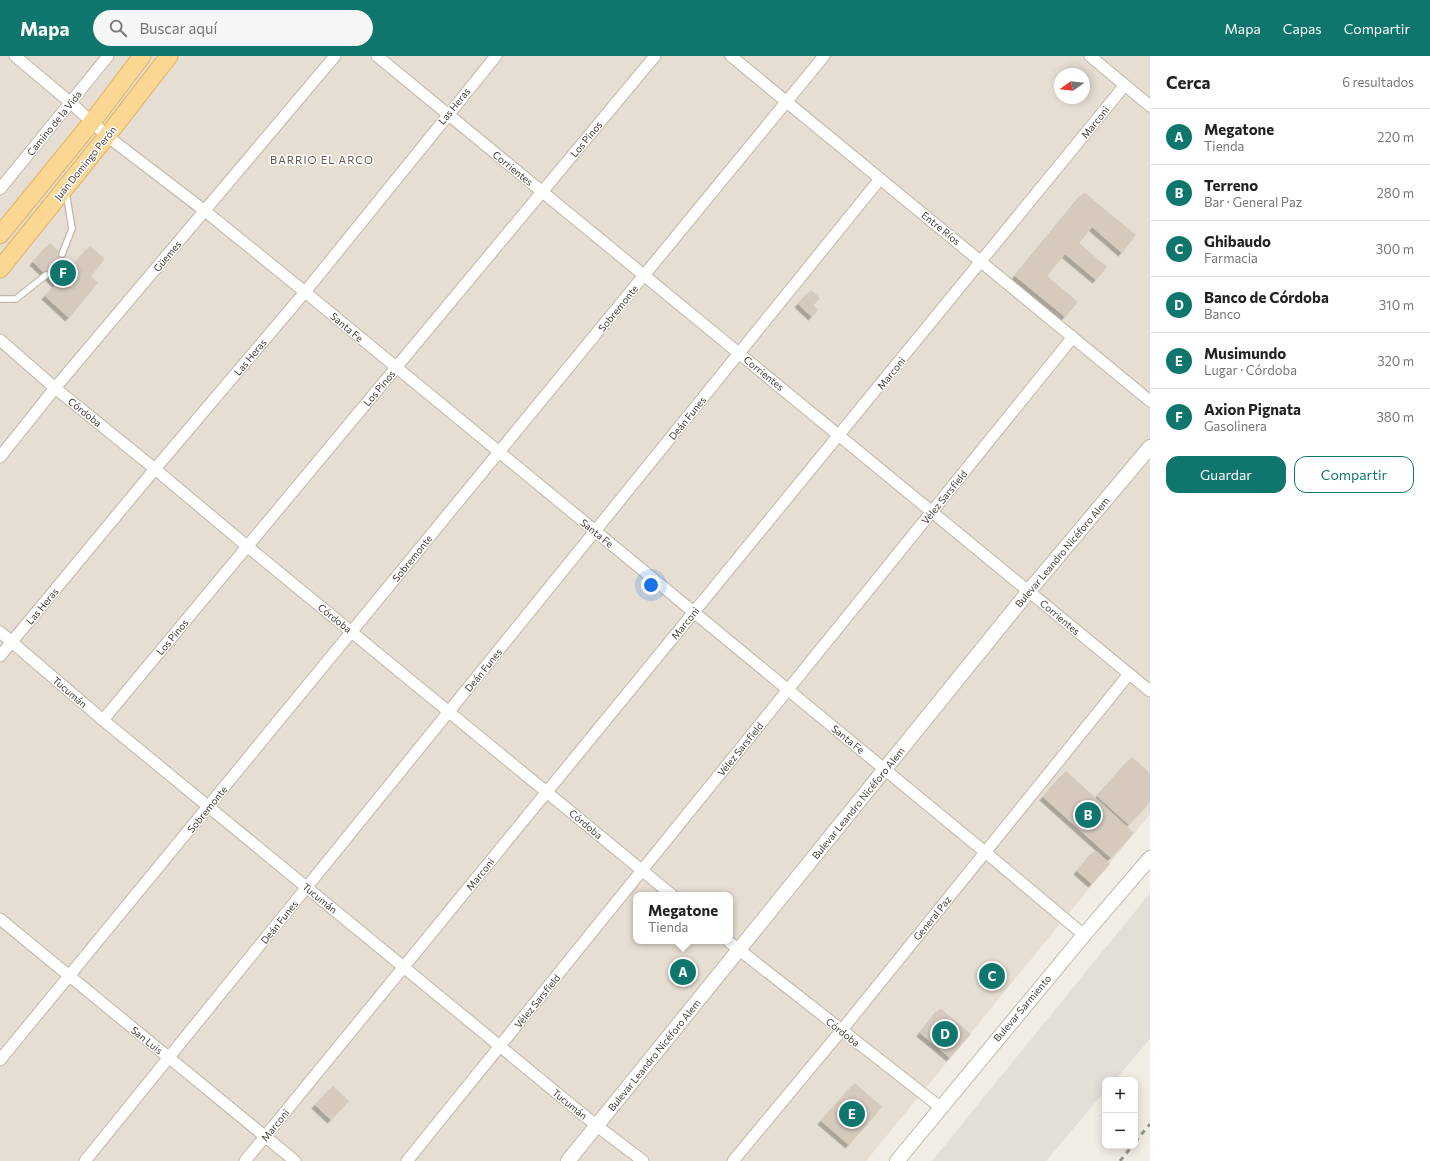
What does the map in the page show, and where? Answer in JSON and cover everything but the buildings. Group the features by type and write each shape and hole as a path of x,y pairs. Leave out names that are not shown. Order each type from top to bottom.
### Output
{"main road":[{"name":"Juan Domingo Perón","path":"0,235 92,122 142,56"},
{"name":"Juan Domingo Perón","path":"0,269 169,56"}],"street":[{"name":"Santa Fe","path":"15,56 71,103 107,136 205,211 305,292 885,769 1084,935"},
{"name":"Camino de la Vida","path":"0,189 108,56"},
{"name":"Güemes","path":"0,457 55,388 335,56"},
{"name":"Corrientes","path":"377,56 1150,691"},
{"name":"Las Heras","path":"0,656 155,469 305,292 496,56"},
{"name":"Los Pinos","path":"103,720 655,56"},
{"name":"Entre Ríos","path":"731,56 1150,400"},
{"name":"Sobremonte","path":"0,1060 824,56"},
{"path":"1090,56 1150,106"},
{"name":"Marconi","path":"245,1161 982,262 1125,85"},
{"name":"Deán Funes","path":"85,1161 880,179"},
{"name":"Vélez Sarsfield","path":"408,1161 1073,337"},
{"name":"Córdoba","path":"0,340 55,388 668,892"},
{"name":"Bulevar Leandro Nicéforo Alem","path":"568,1161 597,1126 734,945 885,769 1029,591 1150,447"},
{"name":"Tucumán","path":"0,632 208,807 597,1126 643,1161"},
{"name":"General Paz","path":"733,1161 841,1031 1129,674"},
{"name":"Bulevar Sarmiento","path":"897,1161 1084,935 1150,858"},
{"name":"San Luis","path":"0,919 295,1161"},
{"name":"Córdoba","path":"734,945 940,1108"}],"lane":[{"path":"62,254 72,229 65,188"},
{"path":"0,300 16,300 46,274"}],"shaded area":[{"path":"0,56 1150,56 1150,814 866,1161 0,1161"},
{"path":"1150,893 1150,1039 1118,1077 1102,1077 1102,1095 1046,1161 932,1161"}],"railway":[{"path":"1138,1138 1150,1124"},
{"path":"1120,1161 1130,1149"}],"place":[{"name":"Axion Pignata","path":"63,273"},
{"name":"Terreno","path":"1088,815"},
{"name":"Megatone","path":"683,972"},
{"name":"Ghibaudo","path":"992,976"},
{"name":"Banco de Córdoba","path":"945,1034"},
{"name":"Musimundo","path":"852,1114"}],"district":[{"name":"BARRIO EL ARCO","path":"322,160"}]}
